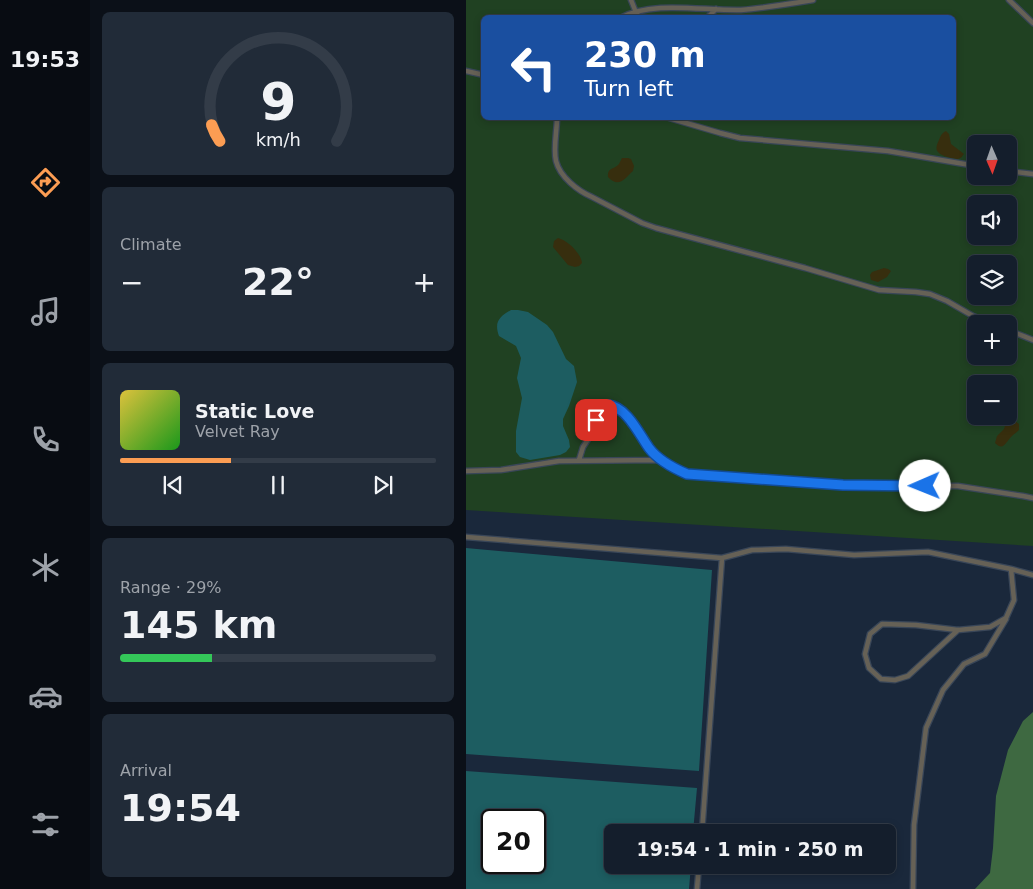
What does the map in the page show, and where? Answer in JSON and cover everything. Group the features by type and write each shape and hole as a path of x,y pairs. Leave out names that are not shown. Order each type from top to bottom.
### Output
{"lane":[{"path":"631,0 638,15"},
{"path":"626,15 635,10 672,6 738,10 813,0"},
{"path":"1009,0 1033,23"},
{"path":"710,15 716,9"},
{"path":"466,71 481,74"},
{"path":"557,120 556,162 571,184 584,194 642,223 872,288 886,291 930,294 971,315"},
{"path":"676,120 740,138 888,151 967,164"},
{"path":"1017,172 1033,174"},
{"path":"1017,334 1033,340"},
{"path":"579,460 596,420 603,409 608,405 614,405 636,427 649,449 661,460 687,474 860,486 958,486 1033,498"},
{"path":"466,471 502,470 551,462 579,460 661,460"},
{"path":"466,537 722,558 752,550 786,549 854,555 928,552 1033,576"},
{"path":"703,824 722,558"},
{"path":"913,889 914,825 926,728 943,690 964,664 984,654 1006,618 1014,600 1011,570"},
{"path":"958,630 908,676 895,680 881,680 869,668 865,654 870,634 882,624 958,630 990,626 1006,618"},
{"path":"697,889 698,874"}],"shaded area":[{"path":"466,0 1033,0 1033,546 466,510"},
{"path":"511,310 528,312 547,325 553,332 566,359 574,366 577,382 563,419 563,426 570,447 560,455 530,460 520,457 516,452 516,431 522,398 517,378 521,358 516,346 499,336 497,327 497,323 503,315"},
{"path":"466,548 712,570 699,771 466,754"},
{"path":"1033,712 1033,889 975,889 990,873 996,796 1008,750 1023,721"},
{"path":"466,771 697,788 694,824 604,824 604,874 690,874 689,889 466,889"}],"sand":[{"path":"946,131 949,134 951,144 964,154 958,159 947,157 937,151 940,137"},
{"path":"622,158 631,159 634,166 633,171 622,181 615,182 608,177 608,174 610,170 619,164"},
{"path":"558,238 565,241 576,251 582,263 579,266 568,265 553,247 554,241"},
{"path":"884,268 891,271 887,277 878,282 871,280 870,275 872,272"},
{"path":"1017,423 1019,424 1019,430 1005,445 1001,446 995,443 997,436 1005,425 1017,425"}],"route":[{"path":"596,420 603,409 608,405 614,405 636,427 649,449 661,460 687,474 843,485 925,486"}]}
